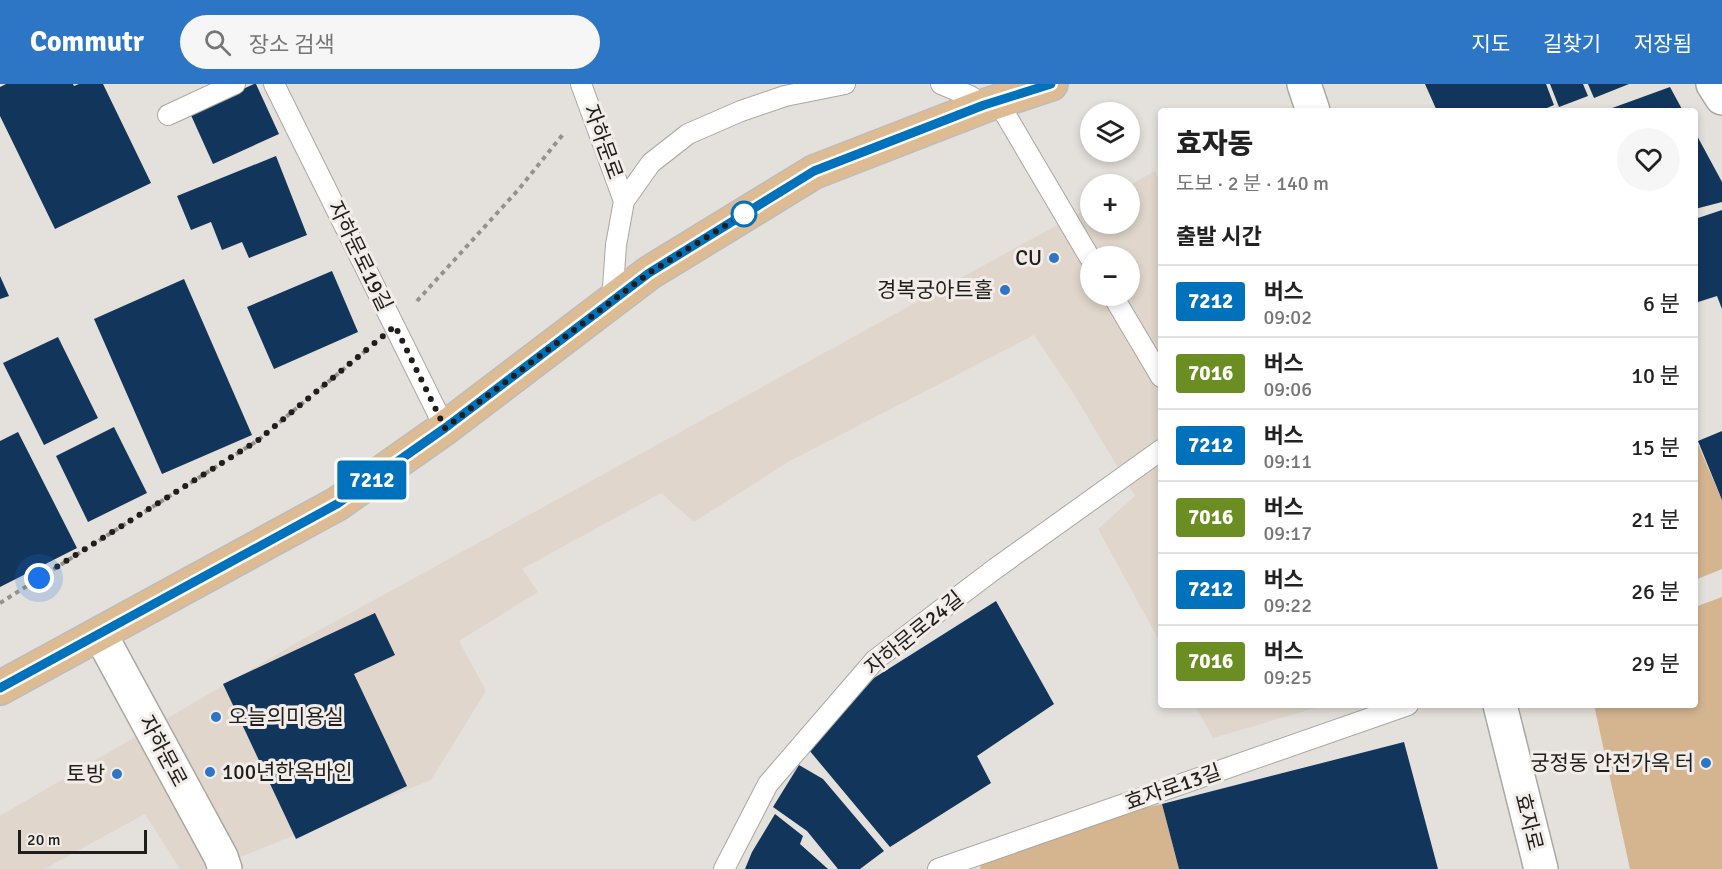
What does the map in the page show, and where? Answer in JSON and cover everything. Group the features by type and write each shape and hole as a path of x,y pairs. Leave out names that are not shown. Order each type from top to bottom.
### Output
{"main road":[{"path":"0,688 337,504 445,428 649,273 814,171 991,104 1051,84"}],"street":[{"path":"1304,84 1312,108"},
{"path":"1713,84 1722,98"},
{"name":"자하문로","path":"100,634 221,857 225,869"},
{"name":"효자로","path":"1501,708 1541,869"}],"lane":[{"path":"168,116 236,84"},
{"name":"자하문로19길","path":"274,84 445,428"},
{"name":"자하문로","path":"581,84 624,201"},
{"path":"612,301 616,245 624,201 651,163 688,134 784,90 845,84"},
{"path":"941,84 991,104 1082,246"},
{"path":"1119,306 1158,372"},
{"name":"자하문로24길","path":"724,869 768,784 874,660 992,571 1158,452"},
{"name":"효자로13길","path":"938,869 1399,708"}],"path":[{"path":"0,603 257,441 395,326 519,189 588,103"}],"shaded area":[{"path":"1155,171 1158,178 1158,639 1098,529 1135,496 1072,391 1034,335 788,462 694,522 661,493 522,569 538,592 459,641 486,691 431,780 211,869 180,869 145,814 44,869 0,869 0,816 305,638 1080,212 1080,234 1140,234 1140,179"},
{"path":"1698,445 1722,500 1722,569 1698,579"},
{"path":"1722,597 1722,869 1630,869 1595,708 1698,708 1698,606"},
{"path":"1197,708 1316,708 1213,738"},
{"path":"1162,804 1179,869 980,869 981,864 1010,846 1110,816"}],"building":[{"path":"6,84 73,84 74,86 103,84 151,183 55,229 0,116 0,87"},
{"path":"254,84 279,134 213,164 190,113"},
{"path":"1425,84 1546,84 1554,105 1547,108 1436,108"},
{"path":"1550,84 1583,84 1588,96 1559,107"},
{"path":"1588,84 1629,84 1594,98"},
{"path":"1670,87 1681,108 1612,108"},
{"path":"1698,138 1722,182 1722,202 1698,208"},
{"path":"276,156 307,235 249,258 242,242 222,250 211,222 191,230 177,196"},
{"path":"1722,210 1722,309 1717,296 1698,302 1698,218"},
{"path":"332,271 358,332 274,369 247,307"},
{"path":"0,276 9,296 0,299"},
{"path":"184,279 252,435 162,474 94,319"},
{"path":"58,337 98,418 44,445 3,363"},
{"path":"114,427 147,493 88,522 56,456"},
{"path":"1722,431 1722,500 1698,441"},
{"path":"18,432 77,548 0,587 0,441"},
{"path":"996,601 1054,704 977,756 991,783 890,847 809,750 874,678"},
{"path":"375,613 395,655 354,674 407,786 296,839 223,684"},
{"path":"1404,742 1438,869 1179,869 1162,804"},
{"path":"799,765 823,779 884,851 860,869 838,869 807,831 773,807"},
{"path":"775,814 803,836 800,844 828,869 745,869 752,852"}],"bus line":[{"name":"7212","path":"0,688 337,504 445,428 649,273 814,171 984,105 1051,84"}],"place":[{"name":"CU","path":"1054,258"},
{"name":"경복궁아트홀","path":"1005,290"},
{"name":"오늘의미용실","path":"216,717"},
{"name":"궁정동 안전가옥 터","path":"1706,763"},
{"name":"100년한옥바인","path":"210,772"},
{"name":"토방","path":"117,774"}],"route":[{"path":"39,578 257,441 395,326 445,428 649,273 744,214"}]}
